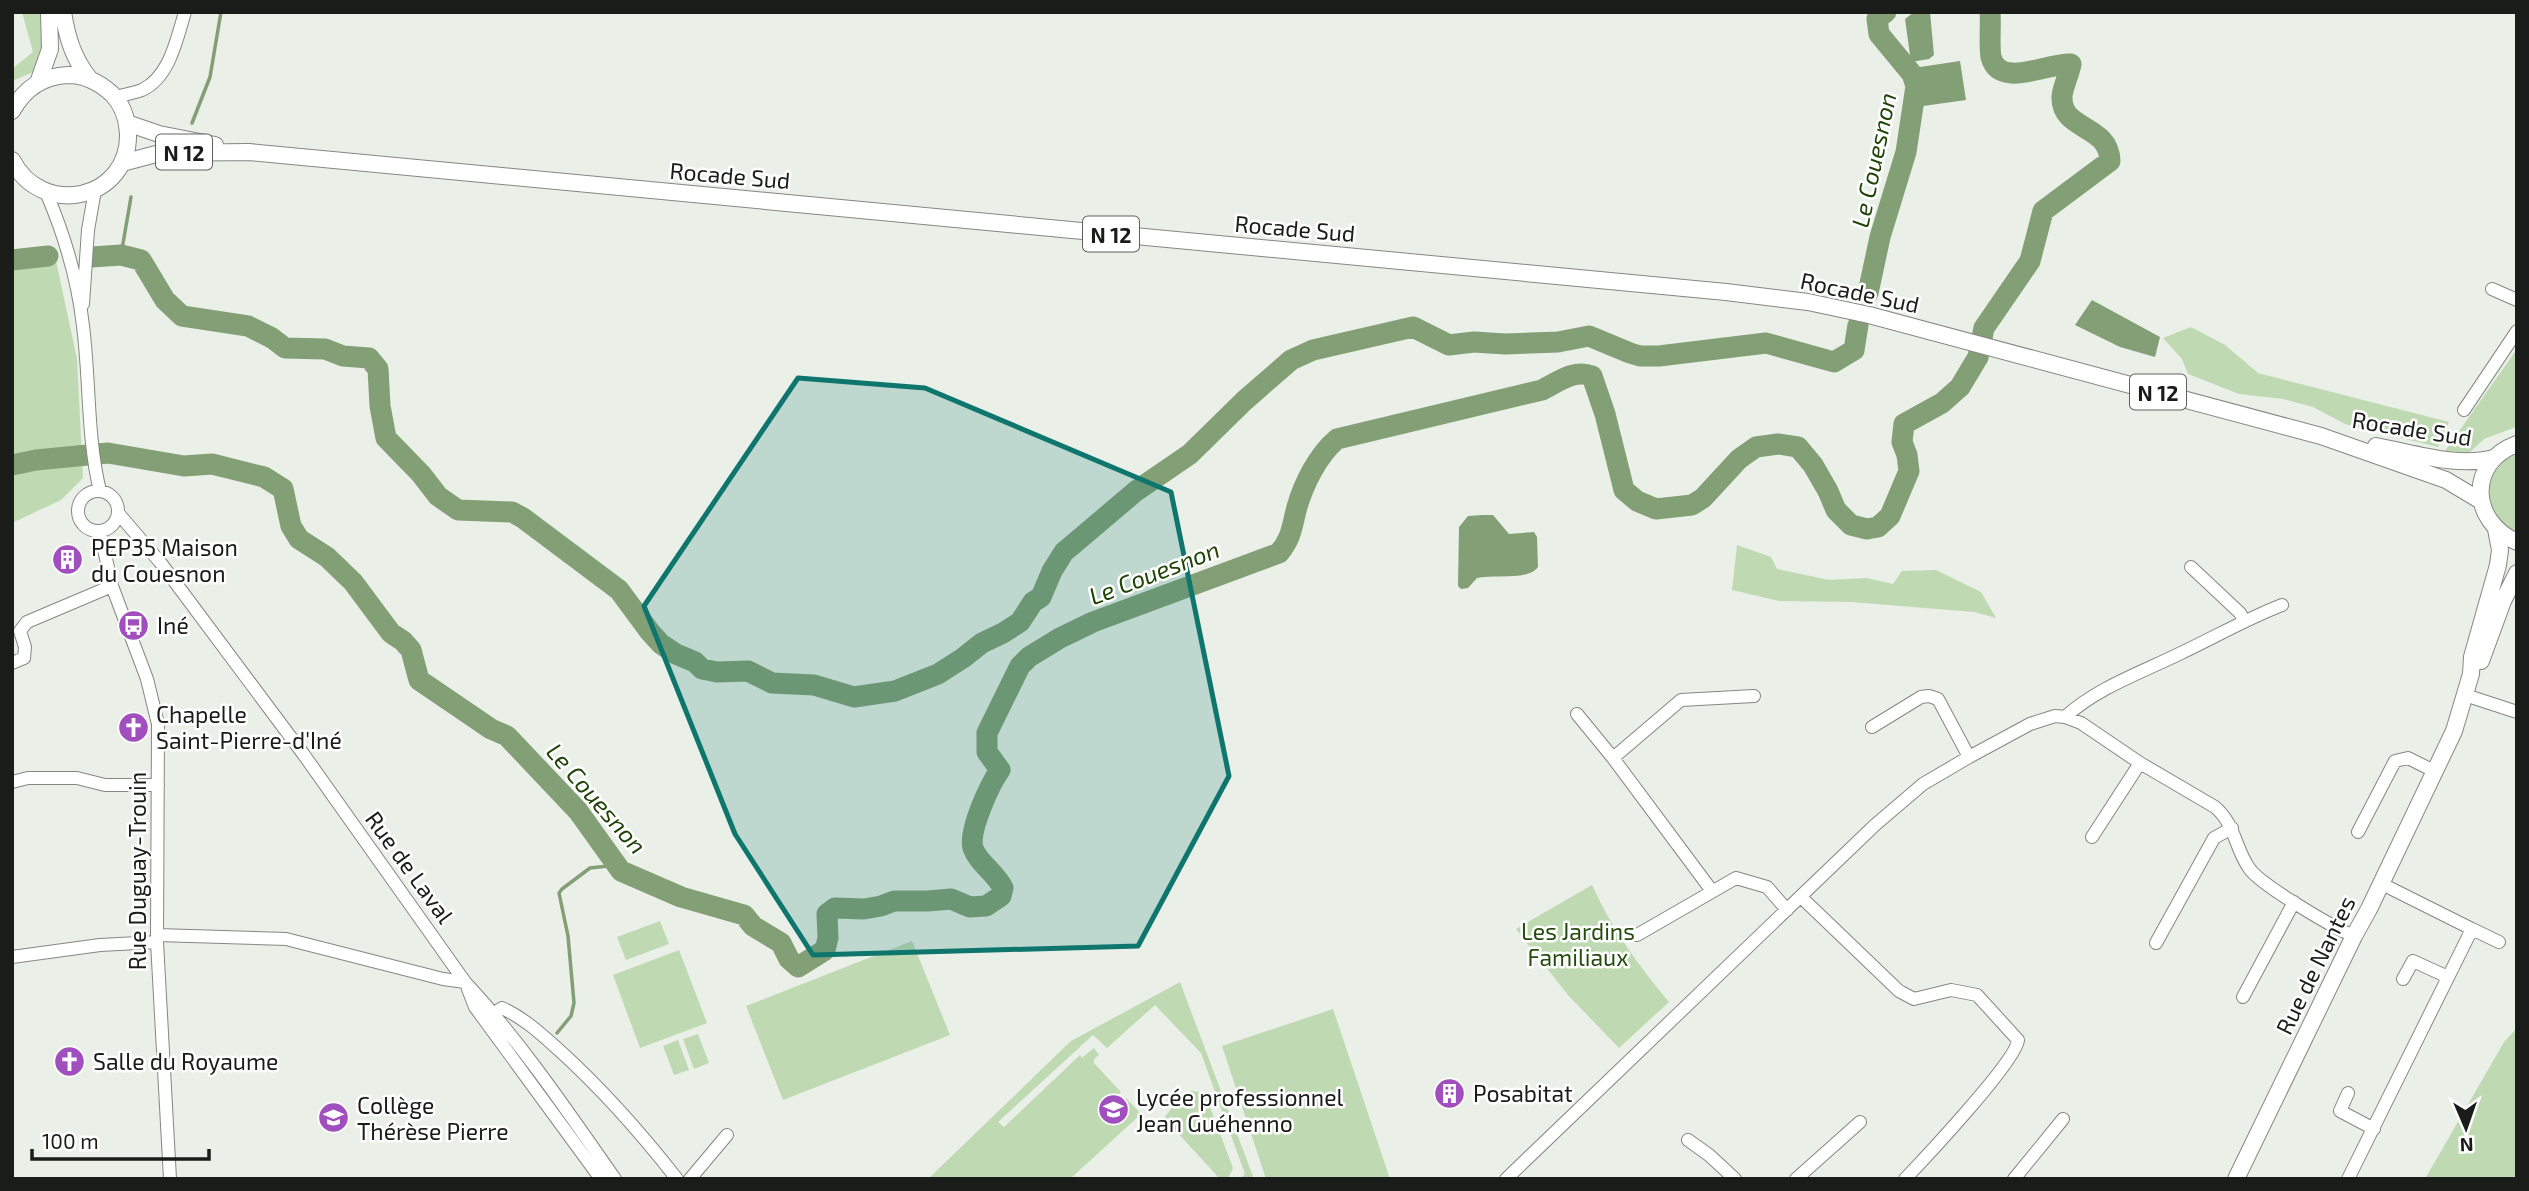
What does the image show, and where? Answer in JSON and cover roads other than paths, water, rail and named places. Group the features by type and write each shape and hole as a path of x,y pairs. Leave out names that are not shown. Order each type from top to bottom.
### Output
{"main road":[{"path":"38,83 50,49 49,12"},
{"path":"63,12 71,49 77,63 89,78"},
{"path":"12,111 27,90 54,76 89,78 115,97 127,123 128,144 122,163 110,179 94,190 79,195 62,196 46,192 24,178 12,160"},
{"name":"Rocade Sud","path":"127,123 159,134 248,152 1726,292 1808,302 1996,348 2321,436 2446,480 2481,501"},
{"name":"Rocade Sud","path":"122,163 160,153 248,152"},
{"name":"Rocade Sud","path":"2321,436 2455,460 2480,462 2494,458"},
{"path":"2516,443 2494,458 2484,473 2481,501 2486,516 2496,529 2517,542"},
{"name":"Rue de Nantes","path":"2236,1179 2354,936 2370,909 2454,730 2500,560 2496,529"},
{"name":"Rue de Nantes","path":"2471,674 2479,665 2503,601 2517,573"}],"street":[{"path":"115,97 141,90 154,83 164,69 185,12"},
{"path":"82,319 88,230 94,190"},
{"path":"46,192 61,227 82,319 96,492"},
{"path":"2493,289 2517,300"},
{"path":"2464,410 2517,331"},
{"path":"96,492 106,493 116,501 116,519 100,531 88,528 80,519 79,506 82,500 96,492"},
{"name":"Rue de Laval","path":"116,519 160,562 304,755 465,982 493,1014 615,1179"},
{"name":"Rue Duguay-Trouin","path":"100,531 112,586 147,679 158,724 157,938 170,1179"},
{"path":"2191,566 2244,620"},
{"path":"12,663 24,658 20,631 27,622 112,586"},
{"path":"2065,717 2085,699 2244,620 2282,605"},
{"path":"2465,695 2517,712"},
{"path":"1613,758 1681,700 1754,696"},
{"path":"1872,727 1921,697 1929,696 1938,699 1969,757"},
{"path":"1577,713 1712,891"},
{"path":"1506,1179 1874,825 1923,785 1969,757 2043,719 2065,717 2081,723 2140,763 2215,807 2225,816 2232,828 2250,870 2294,902 2354,936"},
{"path":"2358,832 2395,761 2408,758 2436,772"},
{"path":"2092,837 2140,763"},
{"path":"12,782 28,778 77,778 105,785 158,785"},
{"path":"2156,943 2214,838 2232,828"},
{"path":"1637,935 1736,878 1767,887 1787,910"},
{"path":"2380,883 2498,942"},
{"path":"1801,897 1899,991 1914,999 1951,990 1977,995 2018,1040 2018,1047 2003,1069 1905,1179"},
{"path":"2243,997 2294,902"},
{"path":"2348,1179 2472,929"},
{"path":"12,957 157,938 286,939 443,979 465,982 475,1007 601,1179"},
{"path":"2403,979 2413,961 2448,977"},
{"path":"493,1014 502,1008 517,1014 557,1048 600,1087 677,1179"},
{"path":"2348,1093 2340,1111 2374,1129"},
{"path":"2014,1179 2063,1119"},
{"path":"1796,1179 1860,1122"},
{"path":"690,1179 727,1135"},
{"path":"1688,1140 1735,1179"}],"waterway":[{"path":"192,123 210,77 221,12"},
{"name":"Le Couesnon","path":"1868,293 1880,237 1906,152 1916,86 1912,74 1879,34 1877,19 1886,12"},
{"name":"Le Couesnon","path":"12,465 108,453 184,466 212,464 264,477 283,489 291,526 299,539 327,557 353,582 391,633 411,650 419,680 491,729 507,736 578,811 621,871 681,897 744,915 753,926 781,943 789,959 798,967 825,950 828,938 827,914 835,908 864,909 894,901 951,899 970,907 986,906 1001,896 1003,888 975,853 972,840 981,808 1000,770 987,752 987,733 1020,666 1029,657 1060,638 1093,622 1279,553 1289,537 1308,479 1318,461 1337,439 1542,390 1566,377 1585,374 1592,376 1605,414 1624,490 1637,501 1656,509 1692,505 1703,498 1739,459 1756,447 1778,444 1798,447 1813,465 1836,510 1851,525 1867,529 1878,527 1890,516 1909,471 1902,442 1904,424 1942,403 1960,387 1978,357 1984,328 2030,261 2043,211 2110,161 2108,149 2102,140 2076,122 2064,108 2062,94 2071,64 2014,73 2004,72 1996,67 1990,53 1990,12"},
{"path":"121,255 131,197"},
{"name":"Le Couesnon","path":"92,257 121,255 141,260 165,300 182,316 248,326 285,348 325,349 343,356 369,358 378,369 380,406 386,438 438,496 458,510 512,512 523,518 619,590 650,632 676,654 695,662 702,669 717,672 748,671 772,683 814,685 854,697 895,691 938,674 982,643 1020,622 1033,602 1041,597 1064,552 1136,491 1190,454 1291,360 1313,350 1413,327 1449,345 1474,342 1558,342 1589,336 1640,356 1659,356 1766,343 1834,362 1854,350 1858,325"},
{"name":"Le Couesnon","path":"12,260 48,256"},
{"path":"557,1033 571,1016 574,1003 568,936 559,893 590,868 617,865"}],"place":[{"name":"PEP35 Maison du Couesnon","path":"68,560"},
{"name":"Iné","path":"134,625"},
{"name":"Chapelle Saint-Pierre-d'Iné","path":"133,727"},
{"name":"Salle du Royaume","path":"70,1061"},
{"name":"Posabitat","path":"1450,1093"},
{"name":"Lycée professionnel Jean Guéhenno","path":"1113,1110"},
{"name":"Collège Thérèse Pierre","path":"334,1118"}],"park label":[{"name":"Les Jardins Familiaux","path":"1578,944"}]}
